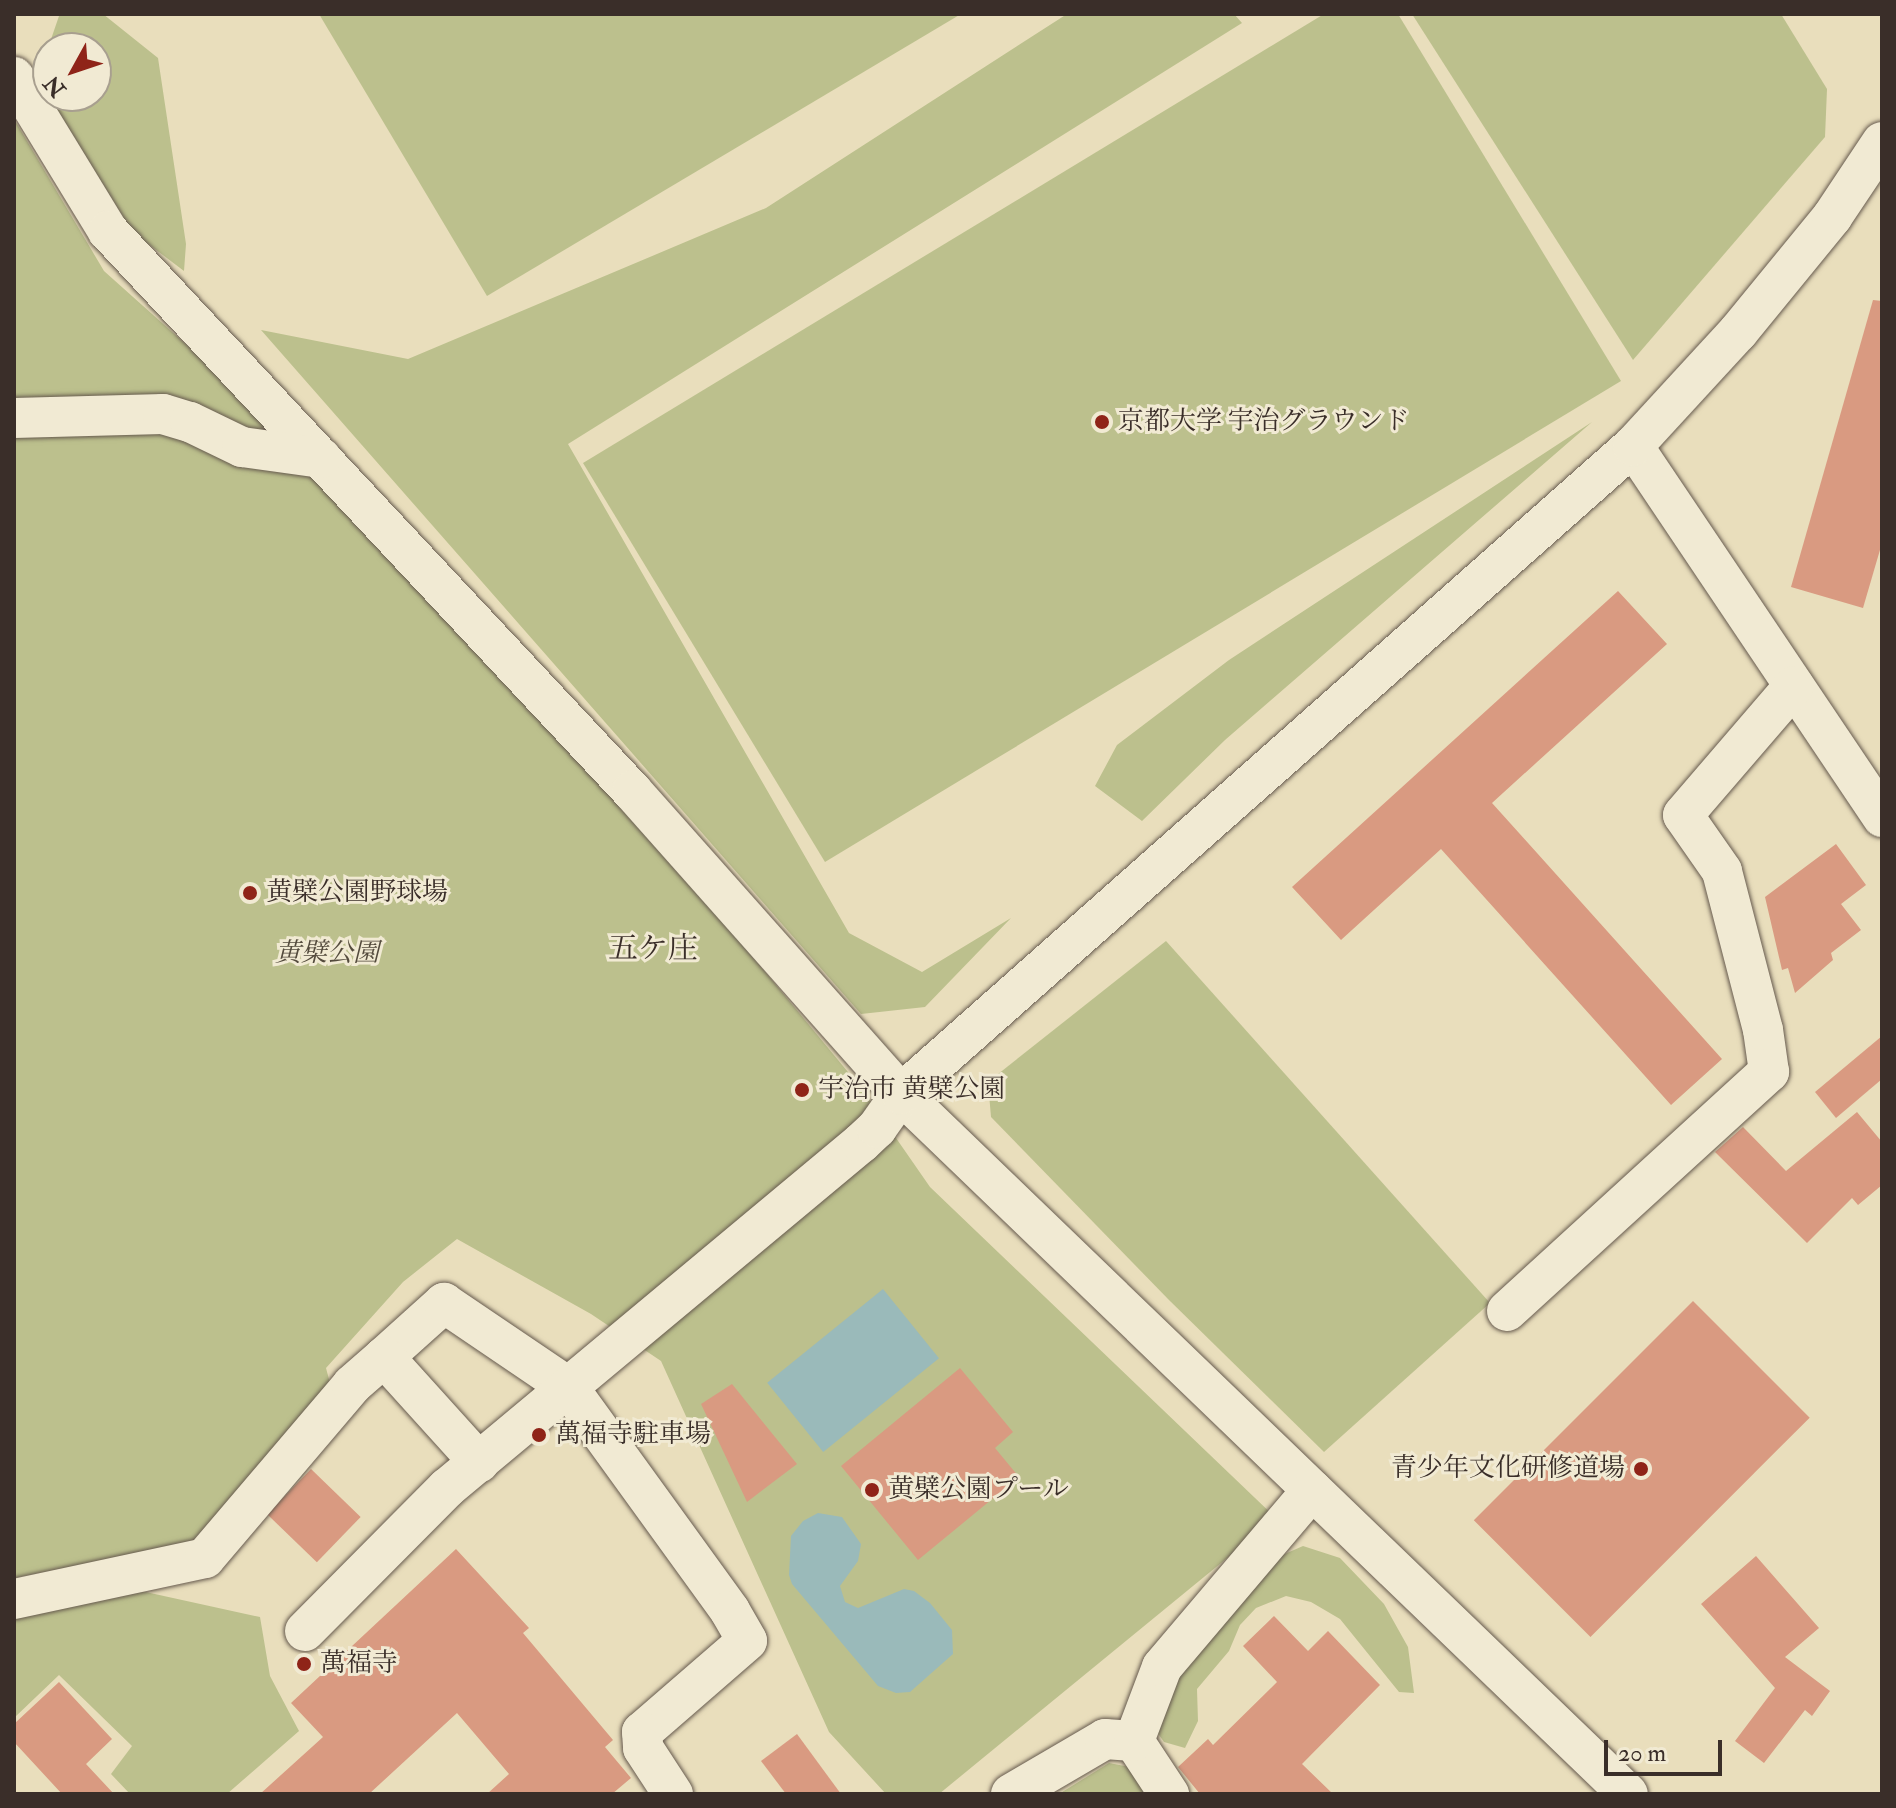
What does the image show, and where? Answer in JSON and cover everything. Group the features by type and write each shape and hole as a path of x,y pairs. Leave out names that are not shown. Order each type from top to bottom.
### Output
{"street":[{"path":"14,77 108,231 632,791 901,1094 1628,1794"},
{"path":"305,1631 447,1488 861,1143 877,1128 901,1094 1633,446 1738,332 1814,240 1882,142"},
{"path":"14,418 163,414 190,422 242,447 321,458"},
{"path":"1633,446 1794,686 1880,807"},
{"path":"1507,1311 1769,1072 1763,1030 1722,871 1683,815 1794,686"},
{"path":"14,1599 205,1558 352,1385 444,1303 568,1387 730,1611 747,1641 642,1732 643,1748 673,1794"},
{"path":"384,1357 479,1462"},
{"path":"1134,1741 1162,1667 1312,1490"},
{"path":"1011,1794 1105,1739 1134,1741"},
{"path":"1134,1741 1169,1794"}],"green space":[{"path":"103,14 158,58 186,244 184,271 118,221 51,112 112,112 112,32 54,32 59,16"},
{"path":"319,14 961,14 487,296"},
{"path":"1067,14 1234,14 1242,23 568,444 849,933 922,972 1011,918 925,1007 861,1014 261,330 408,359 766,208"},
{"name":"京都大学 宇治グラウンド","path":"1324,14 1398,14 1621,381 825,862 583,463"},
{"path":"1412,14 1781,14 1827,89 1825,137 1633,360"},
{"name":"黄檗公園","path":"14,119 104,271 247,399 320,473 719,916 862,1089 930,1187 1276,1518 939,1794 886,1794 829,1732 661,1361 591,1314 457,1239 403,1282 326,1368 331,1387 190,1544 14,1578"},
{"path":"1592,422 1225,740 1142,821 1095,786 1117,745 1229,660"},
{"path":"1166,941 1490,1303 1324,1452 1169,1300 991,1117 988,1082"},
{"path":"1303,1546 1340,1558 1384,1604 1408,1647 1414,1693 1399,1692 1340,1619 1311,1602 1286,1596 1256,1608 1240,1625 1229,1651 1197,1689 1198,1721 1185,1748 1164,1742 1150,1722 1161,1694 1262,1564"},
{"path":"132,1589 260,1617 270,1676 299,1731 227,1794 130,1794 111,1774 132,1746 59,1675 14,1718 14,1618"},
{"path":"1109,1763 1145,1770 1160,1794 1059,1794"}],"water":[{"path":"883,1289 939,1358 823,1452 767,1383"},
{"path":"818,1513 842,1517 861,1544 858,1561 840,1586 845,1602 858,1608 904,1589 914,1591 930,1603 952,1630 953,1654 910,1692 896,1693 878,1686 792,1584 789,1575 791,1536 803,1521"}],"building":[{"path":"1873,300 1882,301 1882,543 1863,608 1791,587"},
{"path":"1618,591 1667,644 1492,803 1722,1059 1671,1105 1441,849 1341,940 1292,887"},
{"path":"1836,844 1866,885 1841,904 1861,930 1831,953 1833,960 1795,993 1788,968 1782,970 1765,897"},
{"path":"1882,1036 1882,1079 1836,1118 1815,1092"},
{"path":"1857,1112 1882,1142 1882,1185 1858,1205 1852,1198 1807,1243 1715,1152 1743,1127 1786,1171"},
{"name":"青少年文化研修道場","path":"1693,1301 1810,1418 1590,1637 1474,1520"},
{"path":"960,1368 1013,1432 995,1448 1019,1477 918,1560 841,1466"},
{"path":"732,1384 797,1464 747,1502 701,1404"},
{"path":"311,1469 361,1517 317,1562 267,1514"},
{"path":"456,1549 529,1628 523,1633 613,1740 605,1747 631,1778 612,1794 487,1794 509,1774 457,1713 369,1794 260,1794 323,1737 291,1703"},
{"path":"1756,1556 1819,1628 1785,1657 1830,1691 1812,1716 1805,1710 1764,1763 1735,1741 1775,1688 1701,1604"},
{"path":"1274,1616 1308,1651 1328,1631 1380,1685 1302,1764 1333,1794 1200,1794 1178,1767 1208,1739 1213,1745 1277,1682 1243,1646"},
{"path":"59,1682 112,1739 86,1764 114,1794 62,1794 14,1742 14,1724"},
{"path":"797,1734 841,1794 786,1794 761,1761"}],"place":[{"name":"京都大学 宇治グラウンド","path":"1102,422"},
{"name":"黄檗公園野球場","path":"250,893"},
{"name":"宇治市 黄檗公園","path":"802,1090"},
{"name":"萬福寺駐車場","path":"539,1435"},
{"name":"青少年文化研修道場","path":"1641,1469"},
{"name":"黄檗公園プール","path":"872,1490"},
{"name":"萬福寺","path":"304,1664"}],"district":[{"name":"五ケ庄","path":"653,949"}]}
